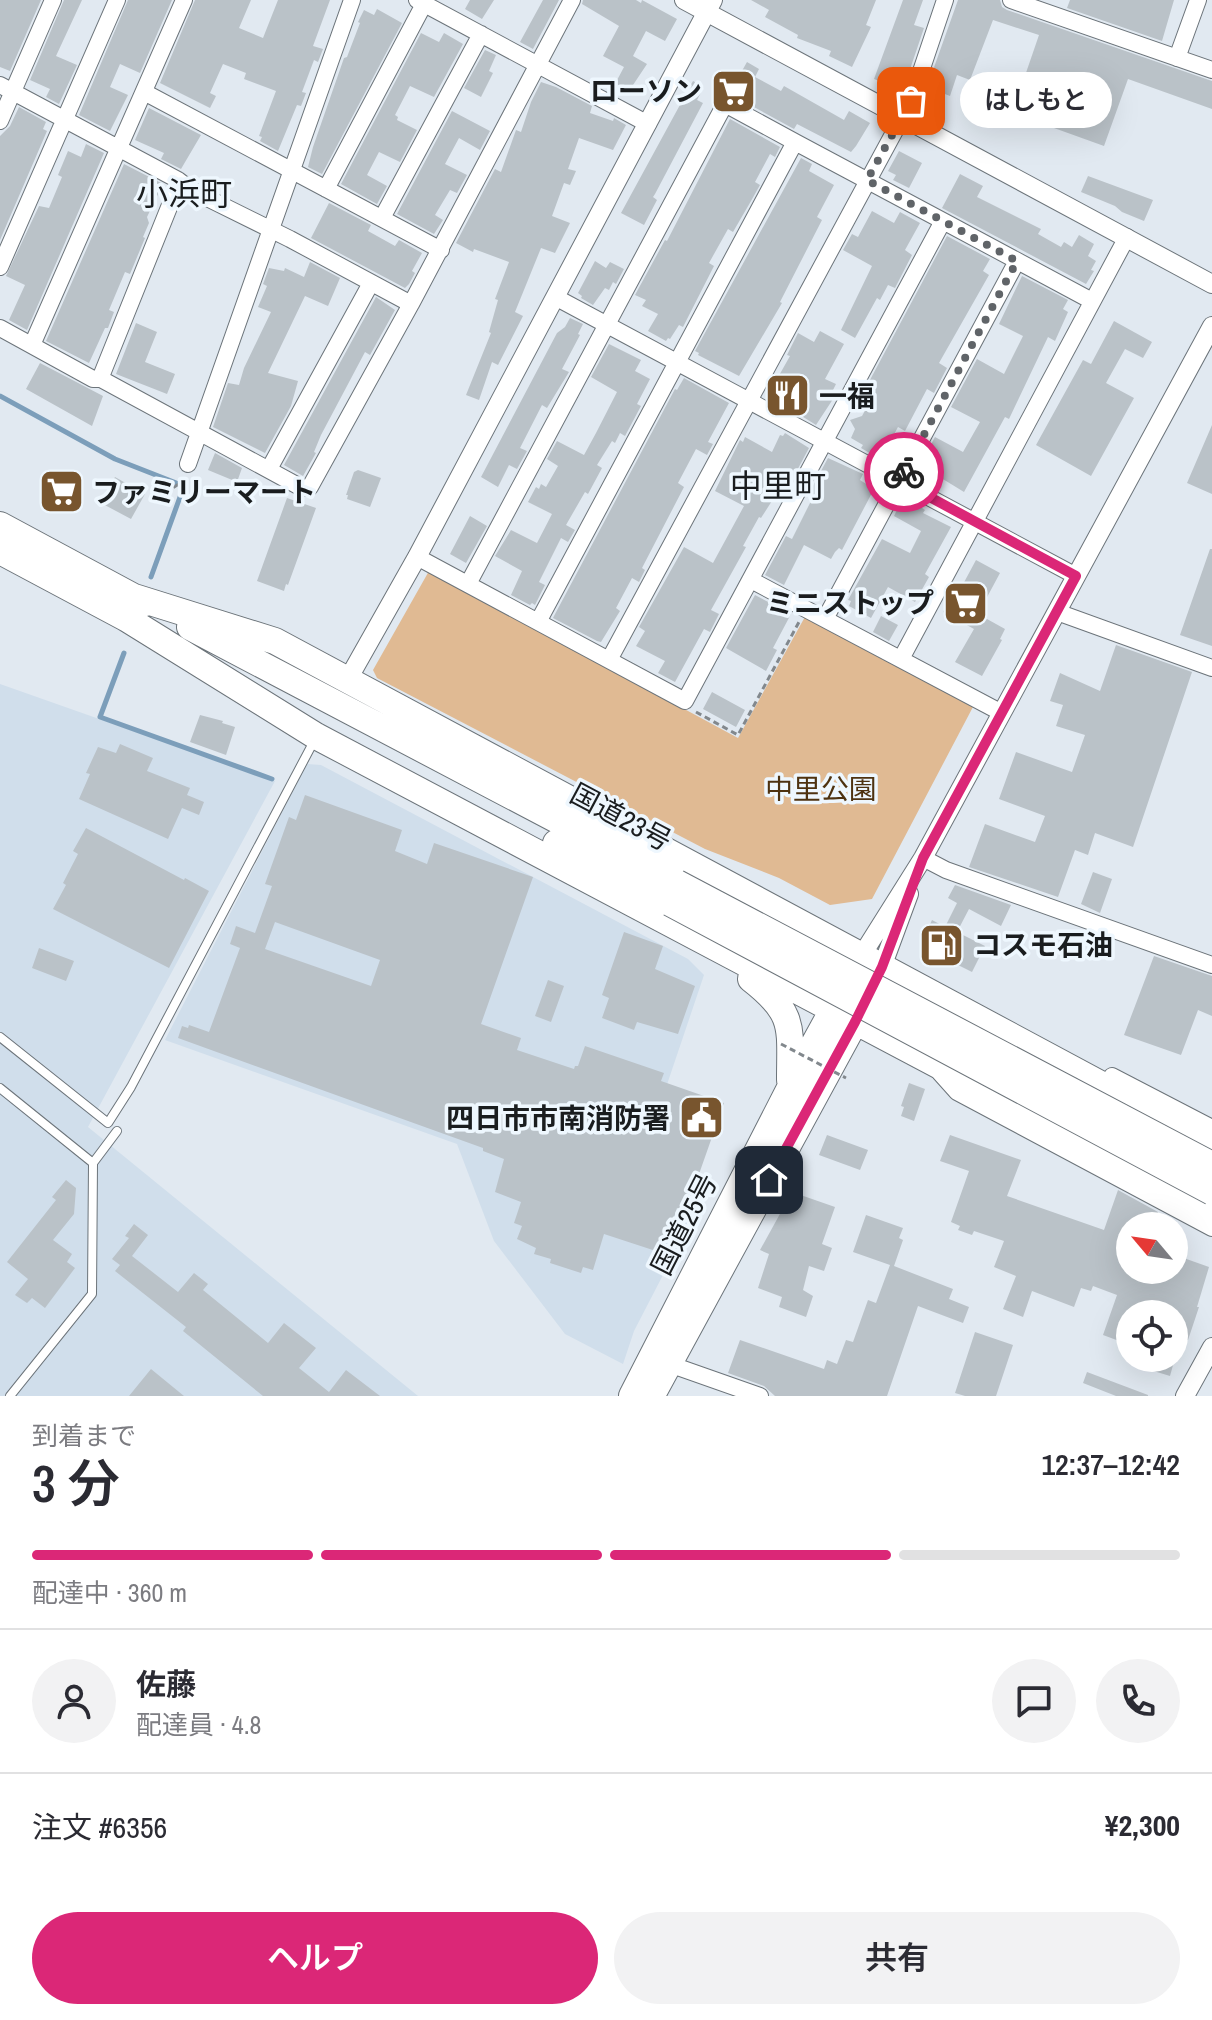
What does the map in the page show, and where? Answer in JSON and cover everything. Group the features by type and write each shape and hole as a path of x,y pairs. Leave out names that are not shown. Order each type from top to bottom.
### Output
{"highway":[{"name":"国道23号","path":"0,525 126,606"},
{"name":"国道23号","path":"0,551 126,606 673,893 1212,1165"},
{"path":"126,606 275,641 1212,1144"},
{"path":"126,606 316,736 1211,1209"},
{"name":"国道23号","path":"673,893 1211,1209"},
{"path":"733,958 750,978 775,997 787,1017 792,1044 790,1088"},
{"name":"国道25号","path":"652,1396 872,961"},
{"name":"国道25号","path":"632,1396 790,1088 845,1016"}],"street":[{"path":"0,121 6,88 53,0"},
{"path":"0,267 117,0"},
{"path":"32,345 184,0"},
{"path":"188,464 352,0"},
{"path":"0,328 302,488 310,487 441,250 572,0"},
{"path":"684,0 710,6 902,118 1212,284"},
{"path":"609,660 911,101 945,0"},
{"path":"1011,0 1212,70"},
{"path":"1177,58 1198,0"},
{"path":"326,189 421,2 648,124"},
{"path":"347,681 417,557 710,6"},
{"path":"382,218 481,34"},
{"path":"6,88 411,304"},
{"path":"144,92 441,250"},
{"path":"468,584 725,104 1092,301"},
{"path":"538,622 795,142"},
{"path":"100,379 174,195 183,184"},
{"path":"417,557 685,701 943,221"},
{"path":"901,659 1127,237"},
{"path":"825,619 1017,261"},
{"path":"269,469 371,283"},
{"path":"555,297 1076,576"},
{"path":"872,961 923,858 1212,326"},
{"path":"751,580 1002,713"},
{"path":"1057,612 1212,668"},
{"path":"923,858 946,870 1212,965"},
{"path":"962,1012 997,1015 1212,1128"},
{"path":"1185,1396 1212,1347"},
{"path":"669,1364 760,1396"}],"lane":[{"path":"0,1037 108,1123 131,1087 316,736"},
{"path":"0,1088 93,1163"},
{"path":"10,1396 92,1294 93,1163 117,1131"}],"path":[{"path":"685,701 690,709 738,735 806,609"},
{"path":"781,1044 846,1078"}],"shaded area":[{"path":"0,684 275,781 88,1127 418,1396 0,1396"},
{"path":"307,764 321,765 688,959 704,975 629,1197 692,1219 634,1331 623,1364 565,1334 494,1241 457,1144 165,1040"}],"green space":[{"name":"中里公園","path":"429,571 738,738 806,615 974,705 872,899 830,905 779,878 705,849 377,678 373,670"}],"building":[{"path":"0,0 41,0 10,71 0,67"},
{"path":"64,0 82,0 56,56 77,65 59,104 46,97 50,89 30,80"},
{"path":"128,0 172,0 140,73 120,64 110,87 128,95 110,131 79,115"},
{"path":"195,0 251,0 239,28 263,38 278,0 330,0 313,46 323,49 318,62 314,60 302,92 306,93 301,106 297,105 278,151 260,141 262,137 259,136 276,91 244,79 246,73 223,64 210,93 216,96 210,108 160,83"},
{"path":"470,0 494,0 482,19 465,9"},
{"path":"543,0 559,0 533,49 520,42"},
{"path":"583,0 636,0 641,3 642,0 677,19 665,41 646,31 633,56 647,64 629,91 615,84 624,67 603,56 619,26 582,4"},
{"path":"751,0 876,0 866,25 871,27 852,67 829,56 831,51 797,38 798,35 765,17 769,10"},
{"path":"903,0 923,0 914,25 924,28 903,90 874,79"},
{"path":"958,0 1000,0 1007,10 1212,81 1212,109 1128,79 1104,146 1054,128 1059,114 1017,99 1039,35 993,20 970,80 957,75 950,96 927,87"},
{"path":"1070,0 1174,0 1162,41 1067,8"},
{"path":"377,9 402,23 322,174 308,167 313,147 358,22 364,10 374,15"},
{"path":"421,33 439,42 444,33 463,44 434,97 410,86 395,115 397,120 417,130 400,162 379,152 367,175 387,186 377,204 341,184"},
{"path":"485,50 496,55 489,71 493,73 481,97 464,88"},
{"path":"747,62 759,69 755,77 781,91 784,86 844,120 849,111 870,123 856,146 851,152 797,124 794,129 730,92"},
{"path":"693,81 704,87 697,100 703,103 653,197 657,200 644,225 621,213"},
{"path":"541,82 592,106 590,113 613,121 614,118 626,125 613,150 579,138 568,169 576,171 570,185 564,183 552,216 570,223 555,253 541,248 515,312 523,316 498,365 492,362 479,400 466,395 491,333 498,300 495,299 509,262 474,249 473,252 456,243 495,169 501,172 516,130 521,132"},
{"path":"19,107 46,122 43,129 47,131 0,240 0,136 10,126"},
{"path":"149,108 201,135 181,169 161,159 164,153 135,140"},
{"path":"452,111 490,131 480,150 459,138 445,164 467,175 457,193 450,190 435,215 443,220 434,234 397,214"},
{"path":"730,119 780,147 775,157 770,154 755,182 760,185 733,232 728,229 709,263 714,266 683,327 679,325 666,341 648,331 658,314 642,306 646,300 635,295 667,241"},
{"path":"86,144 104,153 27,330 9,320 25,285 6,276 39,206 49,208 62,177 58,175 68,151 81,157"},
{"path":"899,151 922,163 909,188 893,180 896,175 888,171"},
{"path":"801,158 812,164 809,171 834,185 817,217 822,220 782,303 739,376 695,351"},
{"path":"124,164 163,184 147,217 149,223 145,238 130,274 125,272 109,310 114,312 108,328 105,328 89,363 46,341"},
{"path":"960,174 983,186 977,197 1041,229 1038,234 1061,247 1064,242 1072,247 1079,235 1094,244 1088,256 1096,261 1091,270 1094,271 1086,284 942,208"},
{"path":"1088,176 1153,200 1144,221 1081,192"},
{"path":"329,203 371,225 368,231 395,246 399,240 422,253 412,271 415,273 405,288 311,238"},
{"path":"872,211 894,223 900,212 920,223 905,250 912,255 895,288 888,285 880,300 877,298 855,338 841,330 872,266 843,250 852,234 858,237"},
{"path":"947,236 990,259 983,271 989,275 939,363 947,368 934,393 927,389 905,431 898,427 882,457 873,455 851,438 855,429 850,420 862,416 872,398 863,393"},
{"path":"595,261 606,268 610,262 624,269 616,284 613,282 609,290 605,288 593,305 578,293"},
{"path":"310,262 340,278 328,306 305,296 268,373 298,381 291,406 265,453 213,427 228,383 239,385 271,312 258,307 267,286 263,284 269,268 284,271 285,268 304,277"},
{"path":"1022,276 1068,300 1063,309 1068,312 1055,341 1048,337 1009,419 1005,417 964,492 920,465 935,437 963,452 980,422 951,407 977,359 1004,374 1023,336 999,324"},
{"path":"376,297 395,310 370,355 365,352 303,476 284,465"},
{"path":"570,318 583,324 562,369 569,372 547,408 542,405 520,448 527,451 517,469 509,465 498,487 481,477 557,333"},
{"path":"1114,321 1152,342 1143,358 1125,349 1106,383 1134,398 1091,476 1036,445 1083,360 1091,364"},
{"path":"136,323 157,332 145,362 175,374 167,394 116,374"},
{"path":"820,331 844,344 825,379 836,384 831,394 835,396 816,425 768,395 790,356 787,355 798,333 814,342"},
{"path":"609,344 641,360 635,371 650,379 637,404 641,406 625,436 620,433 615,443 612,441 597,465 602,468 566,525 575,530 568,542 561,538 539,582 545,585 535,605 530,605 511,595 522,571 495,556 511,530 537,543 552,514 528,502 536,487 539,489 541,484 546,487 558,466 547,459 557,441 584,455 617,392 591,377"},
{"path":"40,363 103,396 92,426 26,389"},
{"path":"684,378 729,403 708,442 713,444 707,455 696,449 678,483 684,487 642,568 645,570 639,582 632,578 616,608 620,611 601,642 597,641 553,618 675,389"},
{"path":"1212,425 1212,494 1187,483"},
{"path":"785,433 809,448 785,493 779,490 759,517 711,610 719,614 710,632 704,629 675,682 658,673 665,661 636,646 645,631 639,627 684,547 713,563 744,506 715,491 740,440 743,442 745,437 772,452 780,435"},
{"path":"215,453 242,468 237,482 208,470"},
{"path":"828,458 863,474 860,480 874,489 842,550 839,548 831,559 804,545 784,585 765,575 786,536 792,539 813,497 808,495"},
{"path":"358,470 381,478 370,507 347,499 354,472"},
{"path":"115,477 145,494 131,519 101,503"},
{"path":"904,496 925,510 923,513 951,527 925,574 929,577 915,602 888,587 871,618 849,606 851,601 848,600 882,539 910,553 921,531 894,516"},
{"path":"287,498 316,508 284,591 257,581"},
{"path":"470,516 487,526 466,563 450,554"},
{"path":"1212,549 1212,646 1180,635"},
{"path":"976,560 1000,573 978,614 1005,629 982,676 955,662 974,629 943,612 950,599 954,601"},
{"path":"755,595 791,614 773,648 777,650 766,671 726,648"},
{"path":"881,616 898,625 889,641 873,632"},
{"path":"1116,645 1192,672 1133,847 1095,833 1088,855 1075,850 1058,897 969,867 985,824 1035,842 1045,816 999,799 1016,752 1072,772 1085,735 1056,726 1063,705 1050,701 1060,673 1100,691"},
{"path":"712,692 745,710 736,727 703,709"},
{"path":"200,715 235,727 226,755 190,742"},
{"path":"120,744 153,758 147,771 190,788 187,795 204,802 199,815 182,808 168,839 79,799 98,747 116,753"},
{"path":"305,795 402,830 395,851 427,864 434,843 533,877 481,1024 521,1038 517,1050 574,1069 585,1046 664,1073 661,1081 724,1103 686,1211 677,1208 662,1253 604,1234 593,1270 583,1267 581,1273 550,1263 551,1259 534,1254 536,1248 517,1239 522,1226 514,1223 521,1202 495,1192 504,1159 483,1151 483,1148 178,1038 182,1026 188,1028 189,1025 209,1032 240,948 230,944 236,926 255,933 272,886 265,884 289,817 296,820","holes":["275,922 380,960 371,986 265,949"]},
{"path":"86,828 209,891 169,968 53,909 78,854 73,851"},
{"path":"1093,872 1112,879 1100,913 1081,904"},
{"path":"955,885 1011,905 1001,926 969,909 957,932 985,946 972,972 920,946 932,920 945,927 957,903 948,898"},
{"path":"624,932 663,946 655,969 695,986 678,1034 637,1022 634,1030 602,1018 609,998 602,995"},
{"path":"39,948 74,961 66,981 32,968"},
{"path":"1154,956 1212,976 1212,1016 1198,1010 1181,1055 1124,1035"},
{"path":"548,980 564,986 551,1022 535,1016"},
{"path":"909,1083 925,1089 914,1121 901,1116"},
{"path":"827,1135 868,1150 860,1170 819,1155"},
{"path":"950,1135 1021,1160 1007,1196 1104,1230 1118,1190 1158,1212 1116,1212 1116,1284 1188,1284 1188,1260 1209,1267 1188,1340 1188,1300 1116,1300 1116,1340 1103,1335 1117,1295 1093,1286 1091,1291 1081,1288 1074,1307 1032,1291 1023,1317 1003,1309 1016,1276 994,1267 1004,1241 974,1231 972,1235 958,1230 960,1226 951,1222 969,1171 940,1161"},
{"path":"66,1180 76,1188 74,1214 53,1240 72,1254 67,1262 75,1268 45,1308 32,1298 27,1303 15,1295 28,1279 7,1262 56,1200 52,1197"},
{"path":"792,1192 835,1207 822,1244 832,1248 824,1271 809,1266 803,1290 813,1296 806,1317 779,1307 782,1297 758,1288 769,1254 760,1250"},
{"path":"866,1215 903,1228 899,1238 903,1240 894,1266 953,1289 949,1299 969,1307 963,1323 918,1306 887,1396 775,1396 764,1386 728,1373 740,1340 824,1369 827,1360 837,1364 846,1340 853,1342 868,1300 876,1303 890,1265 853,1252"},
{"path":"134,1224 148,1235 132,1256 178,1292 194,1273 208,1284 203,1290 268,1343 284,1323 316,1348 299,1368 329,1392 346,1370 380,1396 263,1396 183,1331 186,1327 115,1271 120,1265 112,1259 129,1238 125,1236"},
{"path":"975,1332 1013,1345 996,1396 955,1393"},
{"path":"151,1369 184,1396 129,1396"},
{"path":"1087,1372 1148,1396 1116,1396 1083,1383"}],"waterway":[{"path":"0,396 115,459 184,486 151,577"},
{"path":"124,653 100,717 272,779"}],"way so far":[{"path":"904,472 1017,261 867,180 911,101"}],"place":[{"name":"ローソン","path":"733,91"},
{"name":"はしもと","path":"911,101"},
{"name":"一福","path":"788,396"},
{"name":"ファミリーマート","path":"61,492"},
{"name":"ミニストップ","path":"965,603"},
{"name":"コスモ石油","path":"942,945"},
{"name":"四日市市南消防署","path":"701,1118"}],"district":[{"name":"小浜町","path":"184,193"},
{"name":"中里町","path":"778,485"}],"route":[{"path":"769,1180 882,967 923,858 1076,576 900,481 904,472"}]}
